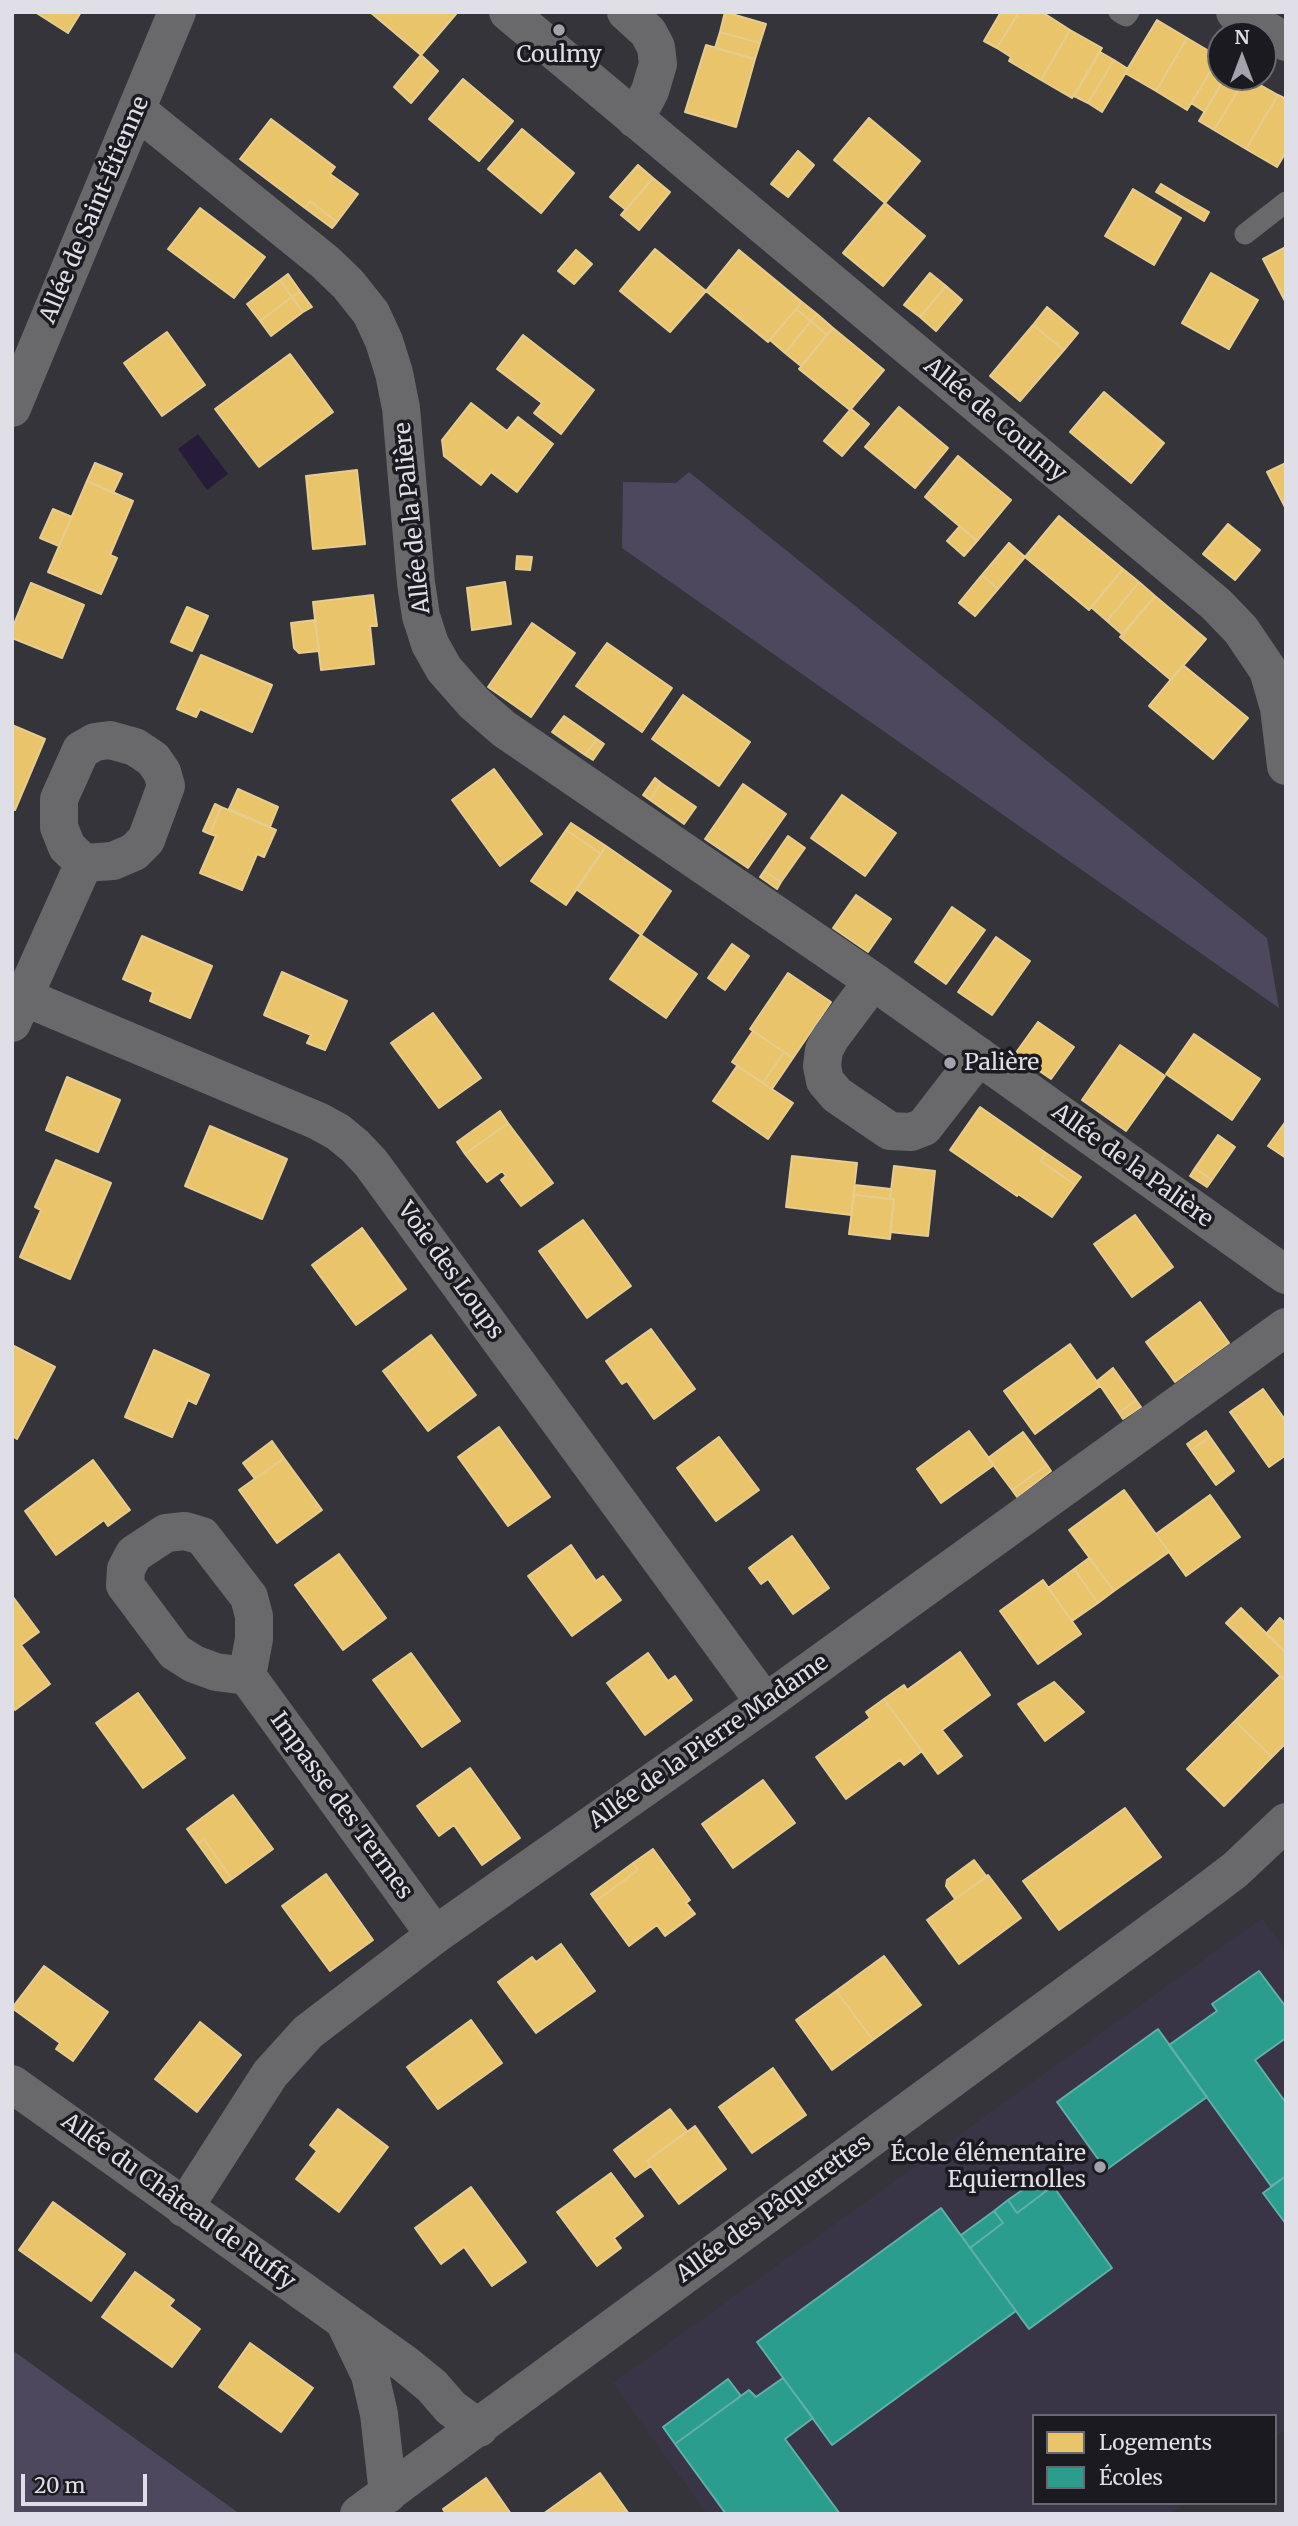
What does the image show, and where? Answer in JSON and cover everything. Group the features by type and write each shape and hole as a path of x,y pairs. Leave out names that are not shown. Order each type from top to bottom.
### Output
{"street":[{"name":"Allée de Saint-Étienne","path":"12,408 177,12"},
{"name":"Allée de Coulmy","path":"508,12 1216,604 1241,630 1271,678 1279,708 1286,766"},
{"path":"626,12 648,32 656,47 658,64 650,91 635,119"},
{"path":"1235,12 1286,42"},
{"name":"Allée de la Palière","path":"138,111 325,262 348,284 371,313 384,341 401,408 421,617 430,644 457,687 504,729 873,981 1286,1275"},
{"path":"16,1004 84,863"},
{"path":"873,981 824,1050 822,1066 825,1081 837,1096 890,1131 911,1132 924,1127 979,1056"},
{"name":"Voie des Loups","path":"16,1004 318,1121 355,1146 371,1163 765,1703"},
{"name":"Allée de la Pierre Madame","path":"184,2208 270,2074 308,2032 435,1935 765,1703 1286,1326"},
{"name":"Impasse des Termes","path":"247,1676 435,1935"},
{"name":"Allée des Pâquerettes","path":"374,2504 1202,1895 1235,1870 1286,1822"},
{"name":"Allée du Château de Ruffy","path":"12,2084 405,2364 432,2386 451,2408 479,2428"},
{"name":"Allée du Château de Ruffy","path":"344,2321 370,2375 381,2426 374,2504"}],"lane":[{"path":"1119,12 1126,16 1129,12"},
{"path":"1245,234 1286,202"}],"shaded area":[{"path":"198,434 228,474 207,490 178,449"},
{"path":"689,472 1267,938 1279,1008 622,548 623,482 676,483"},
{"name":"École élémentaire Equiernolles","path":"1262,1918 1286,1951 1286,2429 1277,2436 1277,2414 1032,2414 1032,2505 1182,2505 1170,2514 707,2514 613,2383"},
{"path":"12,2350 240,2514 12,2514"}],"building: Logements":[{"path":"35,12 81,12 68,33"},
{"path":"370,12 454,12 456,14 421,55"},
{"path":"725,12 766,24 760,43 720,32"},
{"path":"1001,12 1019,12 997,48 984,41"},
{"path":"1019,12 1042,12 1070,30 1041,80 1009,61 1011,57 997,48"},
{"path":"1157,20 1187,38 1156,91 1125,73"},
{"path":"1070,30 1102,48 1072,98 1041,80"},
{"path":"720,32 760,43 755,59 715,48"},
{"path":"1187,38 1207,50 1207,77 1187,110 1156,91"},
{"path":"706,45 755,59 736,127 685,112"},
{"path":"1100,52 1114,60 1088,103 1074,96"},
{"path":"421,55 438,71 411,103 394,87"},
{"path":"1114,60 1128,69 1102,112 1088,103"},
{"path":"1207,77 1207,91 1217,91 1205,112 1191,103"},
{"path":"463,79 513,121 479,161 429,119"},
{"path":"1217,91 1238,91 1214,130 1199,121"},
{"path":"1238,91 1271,91 1278,95 1246,149 1214,130"},
{"path":"1278,95 1286,99 1286,152 1277,167 1246,149"},
{"path":"869,118 920,161 885,203 834,160"},
{"path":"271,119 335,167 330,174 358,194 337,222 310,201 305,208 240,159"},
{"path":"522,129 574,173 541,213 488,169"},
{"path":"798,151 814,165 788,197 771,184"},
{"path":"638,165 653,178 626,210 610,197"},
{"path":"653,178 670,192 639,230 621,215"},
{"path":"1161,184 1181,196 1176,204 1156,192"},
{"path":"1133,189 1181,218 1154,265 1105,236"},
{"path":"1181,196 1209,212 1204,221 1176,204"},
{"path":"310,201 337,222 332,228 305,208"},
{"path":"885,203 925,236 883,286 843,253"},
{"path":"200,208 265,257 234,298 168,249"},
{"path":"1286,247 1286,301 1285,301 1263,259"},
{"path":"655,249 706,291 670,332 620,291"},
{"path":"576,250 592,264 574,284 558,271"},
{"path":"739,250 802,302 768,342 706,291"},
{"path":"930,273 946,286 920,317 904,305"},
{"path":"1211,273 1258,300 1229,349 1182,323"},
{"path":"288,274 300,291 292,297 280,280"},
{"path":"280,280 292,297 260,321 247,304"},
{"path":"946,286 962,300 936,331 920,317"},
{"path":"300,291 312,307 303,312 292,297"},
{"path":"292,297 303,312 271,336 260,321"},
{"path":"802,302 817,314 811,321 796,309"},
{"path":"1047,307 1078,333 1064,350 1033,325"},
{"path":"796,309 811,321 785,353 770,340"},
{"path":"817,314 833,328 827,335 811,321"},
{"path":"811,321 827,335 801,366 785,353"},
{"path":"1033,325 1064,350 1020,401 990,376"},
{"path":"833,328 884,370 850,410 799,369"},
{"path":"167,332 205,385 162,416 124,363"},
{"path":"523,335 594,390 561,434 534,413 542,403 497,369"},
{"path":"290,354 333,412 259,467 215,409"},
{"path":"1104,392 1164,443 1131,483 1070,432"},
{"path":"471,403 507,431 518,417 553,444 517,492 491,472 481,485 444,456 442,440"},
{"path":"899,407 948,448 915,488 865,447"},
{"path":"851,409 869,424 842,456 824,441"},
{"path":"958,456 1011,500 977,541 925,497"},
{"path":"95,463 122,474 113,493 87,481"},
{"path":"1286,463 1286,509 1267,472"},
{"path":"357,470 365,544 313,549 306,476"},
{"path":"87,481 133,501 110,555 117,558 101,594 48,572"},
{"path":"53,509 72,517 59,546 40,538"},
{"path":"1059,516 1123,569 1089,610 1025,557"},
{"path":"1228,524 1260,550 1235,580 1203,554"},
{"path":"960,526 977,541 964,556 947,541"},
{"path":"1009,543 1025,557 998,589 982,575"},
{"path":"517,556 532,557 530,570 516,569"},
{"path":"1123,569 1139,582 1107,621 1091,607"},
{"path":"982,575 998,589 975,616 959,603"},
{"path":"505,582 511,624 472,630 467,588"},
{"path":"1139,582 1155,596 1123,635 1107,621"},
{"path":"31,583 84,605 62,658 12,638 12,629"},
{"path":"373,595 377,626 370,626 374,664 321,670 313,602"},
{"path":"1155,596 1206,639 1171,680 1120,637"},
{"path":"187,607 208,616 192,651 171,642"},
{"path":"315,620 319,651 299,653 294,648 291,623"},
{"path":"532,623 575,653 531,717 488,687"},
{"path":"607,643 672,688 642,732 576,686"},
{"path":"201,655 272,685 252,732 200,709 196,717 177,709"},
{"path":"1183,665 1248,718 1213,759 1149,706"},
{"path":"683,695 750,742 719,786 652,739"},
{"path":"564,716 597,739 585,755 552,732"},
{"path":"12,725 45,739 15,810 12,809"},
{"path":"597,739 604,744 593,760 585,755"},
{"path":"494,769 542,834 500,866 452,800"},
{"path":"655,778 661,783 650,800 643,795"},
{"path":"661,783 696,807 684,824 650,800"},
{"path":"743,784 786,814 748,868 705,839"},
{"path":"238,789 278,807 270,827 229,809"},
{"path":"842,795 896,833 865,876 811,838"},
{"path":"215,804 221,807 210,834 203,831"},
{"path":"221,807 276,830 264,857 257,854 242,890 200,873 216,836 210,834"},
{"path":"571,823 606,846 601,854 566,830"},
{"path":"566,830 601,854 566,905 531,881"},
{"path":"788,836 805,848 781,882 764,871"},
{"path":"606,846 671,891 641,935 576,889"},
{"path":"764,871 781,882 777,889 760,877"},
{"path":"856,895 891,919 868,952 833,928"},
{"path":"952,907 985,930 946,984 915,962"},
{"path":"641,935 697,974 666,1018 610,979"},
{"path":"142,936 212,966 190,1018 150,1001 153,992 123,979"},
{"path":"996,937 1030,961 992,1015 958,992"},
{"path":"732,944 749,956 725,990 708,978"},
{"path":"282,972 347,1001 325,1050 307,1043 311,1035 264,1015"},
{"path":"788,973 831,1002 793,1058 750,1029"},
{"path":"433,1013 481,1078 439,1108 391,1043"},
{"path":"1038,1022 1074,1047 1051,1079 1015,1054"},
{"path":"753,1031 784,1052 763,1083 732,1062"},
{"path":"1194,1034 1260,1079 1232,1120 1166,1074"},
{"path":"1120,1045 1165,1076 1126,1131 1082,1100"},
{"path":"784,1052 793,1058 772,1089 763,1083"},
{"path":"737,1066 793,1103 768,1139 713,1101"},
{"path":"67,1077 120,1100 98,1152 46,1130"},
{"path":"980,1107 1046,1153 1041,1161 1075,1185 1052,1217 950,1150"},
{"path":"500,1111 508,1123 465,1154 457,1142"},
{"path":"1286,1121 1286,1158 1268,1146"},
{"path":"508,1123 553,1183 521,1206 501,1180 506,1176 502,1171 487,1182 465,1154"},
{"path":"210,1126 287,1159 262,1219 185,1186"},
{"path":"1218,1135 1235,1147 1212,1180 1195,1168"},
{"path":"1046,1153 1081,1177 1075,1185 1041,1161"},
{"path":"792,1156 857,1163 851,1215 786,1207"},
{"path":"56,1160 111,1183 70,1279 20,1257 41,1210 35,1207"},
{"path":"894,1166 935,1171 928,1236 890,1232"},
{"path":"1195,1168 1212,1180 1207,1187 1190,1176"},
{"path":"855,1185 891,1189 890,1199 854,1195"},
{"path":"854,1195 894,1199 890,1239 849,1234"},
{"path":"1135,1215 1173,1267 1132,1297 1094,1244"},
{"path":"583,1220 631,1286 587,1318 539,1251"},
{"path":"362,1228 406,1289 356,1325 312,1265"},
{"path":"1200,1302 1229,1343 1175,1382 1146,1342"},
{"path":"651,1329 695,1389 654,1419 627,1381 622,1384 606,1361"},
{"path":"431,1335 476,1395 428,1431 383,1371"},
{"path":"1070,1344 1100,1386 1035,1434 1004,1391"},
{"path":"12,1345 55,1367 17,1439 12,1436"},
{"path":"154,1350 209,1375 196,1404 188,1400 172,1437 125,1417"},
{"path":"1113,1368 1136,1400 1119,1413 1097,1381"},
{"path":"1263,1389 1286,1421 1286,1455 1269,1467 1230,1412"},
{"path":"1136,1400 1141,1407 1123,1419 1119,1413"},
{"path":"499,1427 550,1497 508,1526 458,1457"},
{"path":"969,1431 994,1465 941,1503 917,1469"},
{"path":"1206,1431 1210,1437 1191,1450 1187,1444"},
{"path":"1023,1432 1047,1465 1012,1490 988,1458"},
{"path":"719,1437 759,1490 716,1521 677,1468"},
{"path":"1210,1437 1234,1471 1216,1485 1191,1450"},
{"path":"272,1441 284,1458 255,1479 243,1463"},
{"path":"284,1458 322,1510 277,1543 239,1490"},
{"path":"93,1460 130,1510 108,1526 104,1520 56,1555 25,1511"},
{"path":"1047,1465 1051,1471 1017,1497 1012,1490"},
{"path":"1124,1490 1169,1552 1114,1591 1069,1530"},
{"path":"1210,1495 1240,1537 1186,1576 1156,1534"},
{"path":"792,1536 829,1588 793,1614 768,1579 761,1584 749,1568"},
{"path":"571,1545 596,1581 603,1576 621,1600 572,1636 528,1576"},
{"path":"339,1554 386,1618 343,1650 295,1585"},
{"path":"1089,1558 1114,1591 1098,1603 1074,1569"},
{"path":"1074,1569 1098,1603 1072,1621 1048,1588"},
{"path":"1043,1580 1081,1634 1038,1664 1000,1611"},
{"path":"13,1597 39,1632 21,1645 50,1684 15,1710 12,1706"},
{"path":"1241,1608 1286,1653 1286,1675 1283,1678 1226,1623"},
{"path":"1280,1618 1286,1624 1286,1653 1266,1634"},
{"path":"960,1652 990,1695 942,1730 962,1756 938,1774 884,1699 904,1685 907,1690"},
{"path":"411,1653 460,1721 422,1747 373,1680"},
{"path":"648,1653 668,1681 675,1676 692,1700 645,1735 607,1683"},
{"path":"1280,1676 1286,1681 1286,1743 1272,1757 1235,1721"},
{"path":"1054,1682 1084,1712 1045,1741 1018,1704"},
{"path":"138,1693 185,1758 143,1788 96,1723"},
{"path":"884,1699 922,1751 904,1765 900,1760 846,1799 816,1757 870,1718 866,1712"},
{"path":"1235,1721 1272,1757 1224,1806 1187,1769"},
{"path":"470,1768 520,1838 482,1865 454,1825 439,1836 417,1806"},
{"path":"763,1780 795,1823 733,1868 702,1824"},
{"path":"233,1795 273,1849 232,1879 204,1839 198,1844 187,1829"},
{"path":"1125,1808 1161,1857 1059,1930 1023,1881"},
{"path":"204,1839 232,1879 226,1883 198,1844"},
{"path":"653,1849 690,1900 686,1903 695,1914 665,1936 657,1925 629,1946 596,1901 638,1870 633,1863"},
{"path":"974,1860 987,1877 955,1899 946,1886 947,1880"},
{"path":"633,1863 638,1870 596,1901 591,1894"},
{"path":"326,1874 373,1940 330,1971 282,1906"},
{"path":"988,1875 1021,1918 959,1964 927,1920"},
{"path":"561,1944 595,1991 536,2033 498,1982 532,1957 536,1962"},
{"path":"884,1956 921,2005 873,2040 836,1991"},
{"path":"44,1966 108,2012 73,2061 56,2049 60,2043 12,2008"},
{"path":"836,1991 873,2040 832,2070 796,2020"},
{"path":"471,2020 502,2063 438,2109 407,2067"},
{"path":"200,2022 241,2055 197,2112 155,2079"},
{"path":"773,2068 806,2115 752,2153 719,2107"},
{"path":"338,2109 388,2147 339,2212 296,2179 317,2151 310,2145"},
{"path":"670,2109 687,2131 647,2161 651,2166 635,2177 614,2150"},
{"path":"695,2126 726,2169 679,2204 647,2161"},
{"path":"611,2173 643,2216 614,2238 621,2248 597,2266 557,2212"},
{"path":"471,2187 526,2262 492,2286 464,2247 441,2264 415,2228"},
{"path":"53,2202 125,2254 91,2301 19,2250"},
{"path":"135,2272 174,2300 169,2306 200,2329 172,2367 102,2317"},
{"path":"250,2343 313,2388 281,2432 219,2387"},
{"path":"600,2473 629,2514 543,2514"},
{"path":"486,2478 511,2514 446,2514 443,2509"}],"building: Écoles":[{"path":"1259,1971 1286,2007 1286,2038 1255,2060 1286,2103 1286,2176 1271,2186 1169,2045 1217,2011 1212,2004"},
{"path":"1158,2029 1207,2097 1106,2170 1057,2102"},
{"path":"1044,2175 1053,2186 1017,2213 1008,2200"},
{"path":"1286,2176 1286,2224 1263,2193"},
{"path":"1053,2186 1112,2268 1029,2329 970,2248 1003,2223 994,2211 1008,2200 1017,2213"},
{"path":"941,2208 1016,2311 832,2445 757,2342"},
{"path":"994,2211 1003,2223 970,2248 961,2235"},
{"path":"783,2378 813,2418 785,2439 840,2514 726,2514 675,2444 749,2390 756,2397"},
{"path":"728,2379 741,2396 675,2444 663,2427"}],"place":[{"name":"Coulmy","path":"559,30"},
{"name":"Palière","path":"950,1063"},
{"name":"École élémentaire Equiernolles","path":"1100,2167"}]}
